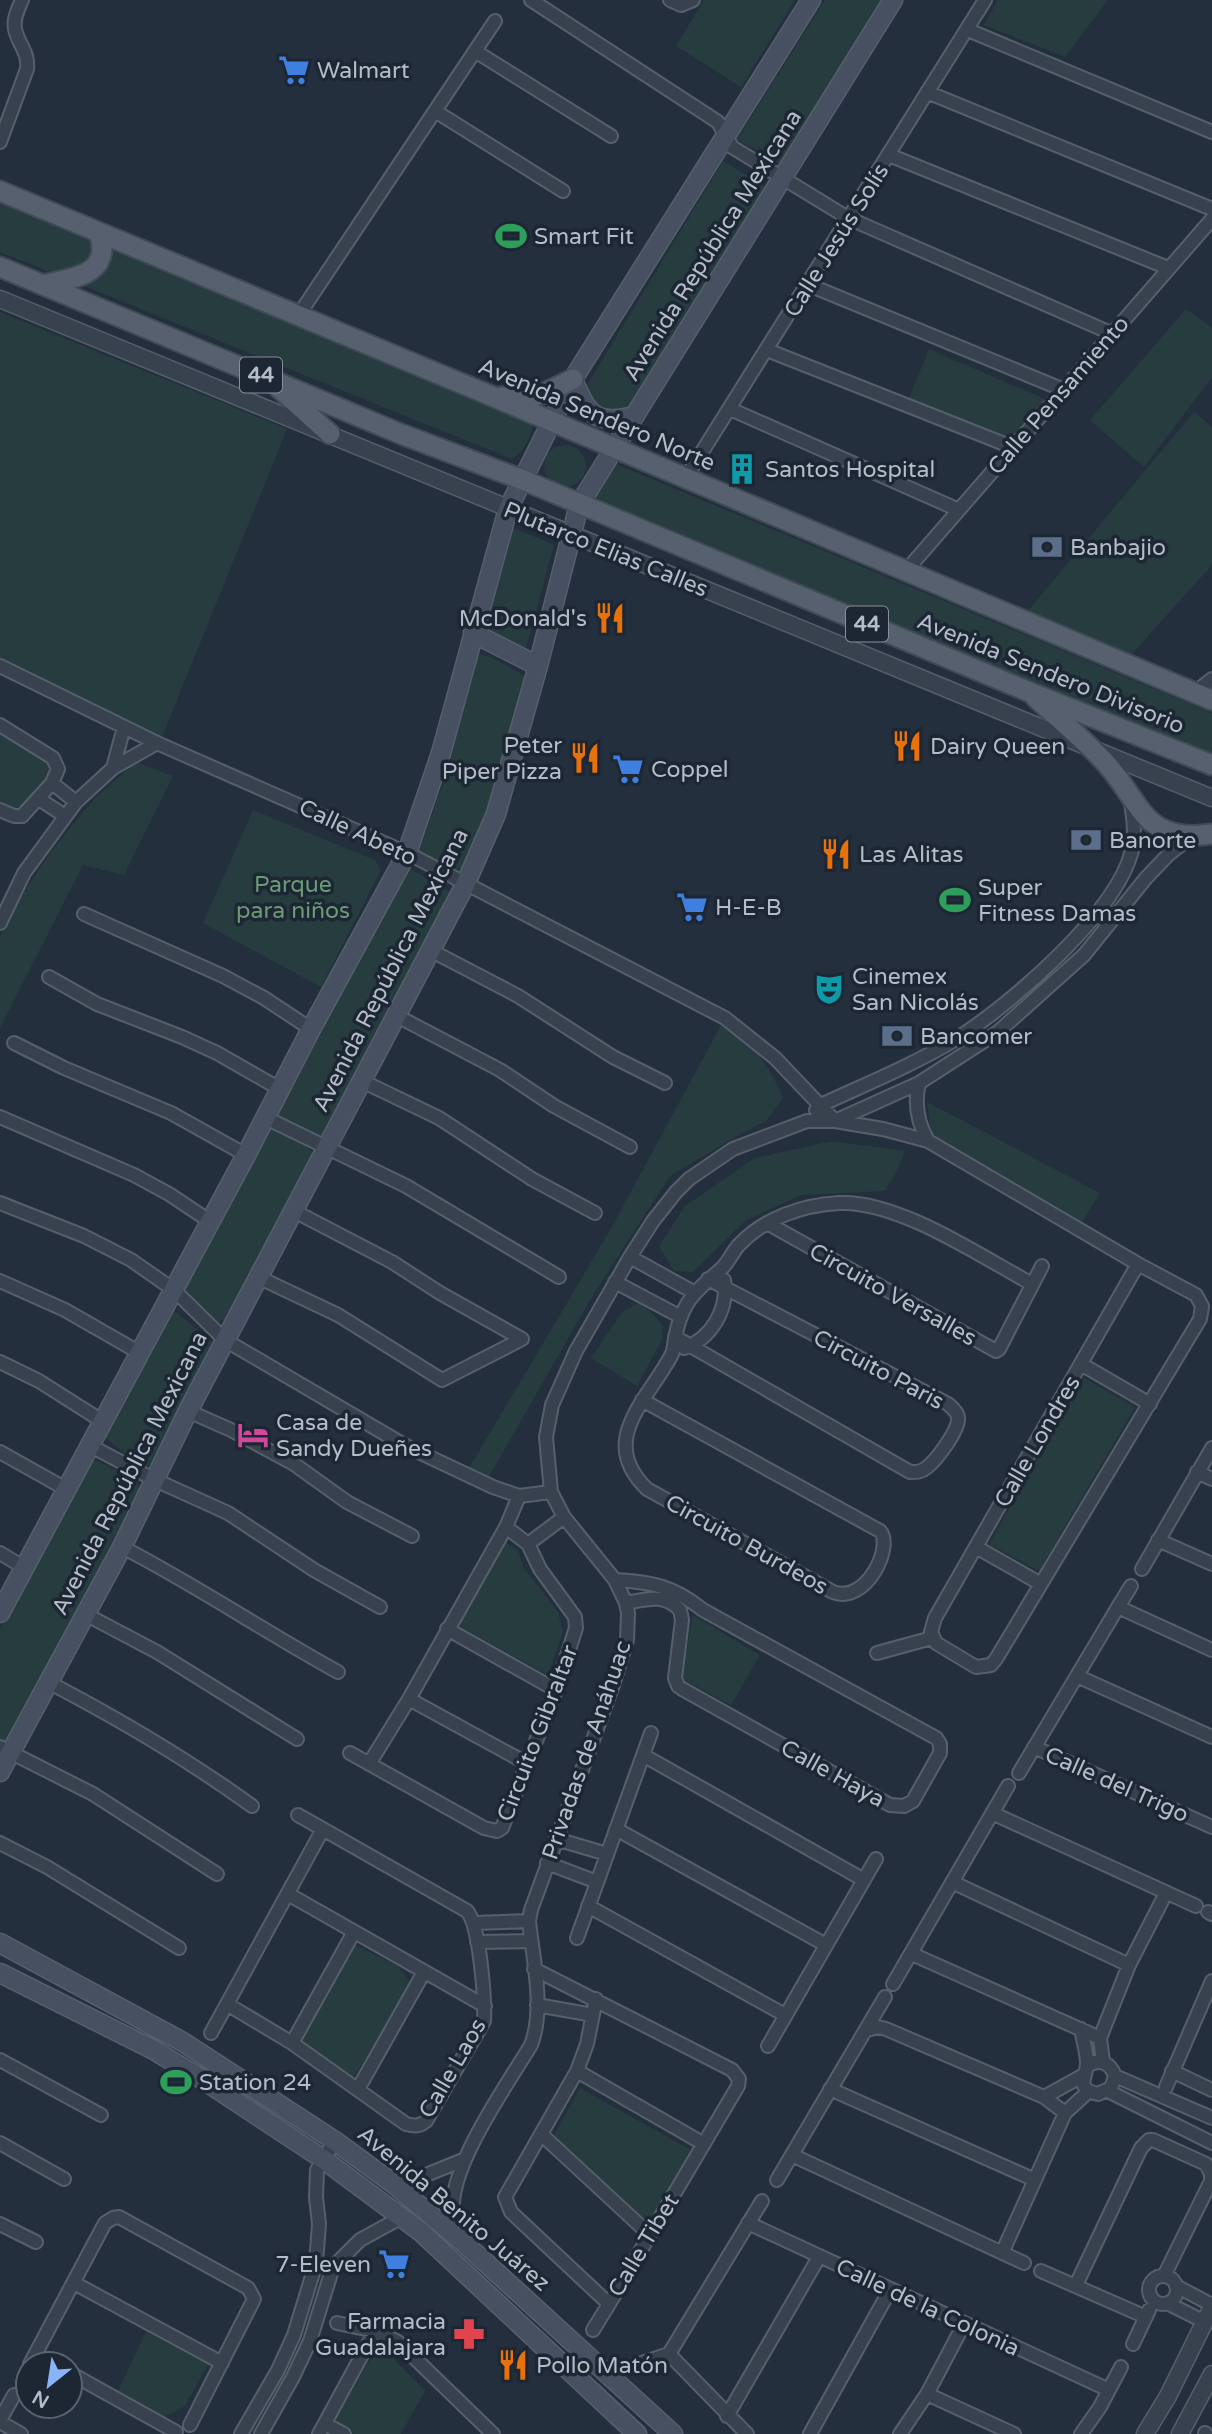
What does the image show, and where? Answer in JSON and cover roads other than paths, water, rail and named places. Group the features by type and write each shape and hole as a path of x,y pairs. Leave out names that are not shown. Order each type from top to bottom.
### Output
{"main road":[{"name":"Avenida República Mexicana","path":"0,1614 407,853 433,782 508,509 573,379 811,0"},
{"name":"Avenida República Mexicana","path":"3,1758 122,1547 188,1411 465,885 496,814 538,666 579,505 894,0"},
{"name":"Avenida Sendero Norte","path":"0,191 1203,697"},
{"path":"43,285 91,271 103,251 99,233"},
{"name":"44","path":"0,267 401,434 523,480"},
{"path":"267,377 330,434"},
{"path":"494,397 530,397 573,379 582,401 592,413 614,420 634,416"},
{"name":"Avenida Sendero Divisorio","path":"523,480 1027,691 1212,765"},
{"path":"473,633 538,666"},
{"path":"1027,691 1091,749 1118,779 1142,814 1154,825 1171,833 1205,835"},
{"name":"Avenida Benito Juárez","path":"0,1943 183,2042 335,2141 395,2185 463,2242 673,2434"},
{"name":"Avenida Benito Juárez","path":"0,1973 152,2049 323,2159 421,2232 636,2434"},
{"path":"421,2232 451,2243 463,2242"}],"street":[{"path":"0,142 27,69 27,55 15,30 15,16 22,0"},
{"path":"531,0 718,122 732,147 848,218 1113,334"},
{"path":"672,1 686,5 693,0"},
{"name":"Calle Jesús Solís","path":"685,480 985,0"},
{"path":"298,316 495,21"},
{"path":"968,30 1212,132"},
{"path":"475,51 611,136"},
{"path":"927,92 1212,209"},
{"path":"435,111 563,191"},
{"path":"889,155 1168,268"},
{"name":"Calle Pensamiento","path":"905,572 1212,219"},
{"path":"808,285 1064,390"},
{"name":"Plutarco Elias Calles","path":"0,299 1212,798"},
{"path":"767,350 1012,447"},
{"path":"730,409 959,510"},
{"name":"Calle Abeto","path":"0,666 157,743 407,853 724,1018 775,1058 835,1121"},
{"path":"1203,697 1212,680"},
{"path":"0,726 53,758 58,766 55,779 22,816 14,817 0,810"},
{"path":"113,768 124,727"},
{"path":"0,923 24,873 76,802 113,768 157,743"},
{"path":"55,779 76,802"},
{"name":"Privadas de Anáhuac","path":"807,1121 821,1105 922,1058 974,1027 1071,945 1108,896 1128,861 1134,834 1130,798"},
{"path":"39,799 65,816"},
{"name":"Privadas de Anáhuac","path":"463,2242 453,2212 456,2183 463,2160 531,2045 536,2028 537,2004 529,1922 534,1898 622,1658 629,1623 626,1603 615,1580 564,1517 551,1492 546,1437 552,1405 576,1352 653,1221 689,1179 733,1149 807,1121 835,1121 919,1083 998,1032 1084,955 1146,878 1183,843 1205,835"},
{"path":"84,914 223,976 264,998 311,1029"},
{"path":"1071,945 1084,955"},
{"path":"432,951 518,996 613,1057 665,1083"},
{"path":"49,977 97,1004 217,1053 280,1088"},
{"path":"397,1016 477,1057 554,1106 630,1147"},
{"path":"15,1043 64,1068 171,1113 246,1155"},
{"path":"362,1081 439,1118 532,1179 595,1213"},
{"path":"919,1083 916,1098 919,1125 928,1141"},
{"path":"0,1117 134,1175 211,1222"},
{"path":"265,1118 406,1186 559,1277"},
{"path":"835,1121 883,1129 928,1141 1196,1295 1202,1306 1200,1319 991,1665 976,1667 932,1638 877,1653"},
{"path":"0,1203 110,1248 174,1290 225,1340 404,1445 493,1487 519,1496 551,1492"},
{"name":"Circuito Versalles","path":"843,1203 884,1209 912,1219 1032,1284 996,1351 766,1223 820,1205 843,1203"},
{"path":"258,1277 338,1314 442,1380 522,1339 440,1293 393,1262 294,1211"},
{"path":"642,1400 673,1352 681,1317 695,1293 722,1269 736,1247 766,1223"},
{"path":"630,1257 695,1293"},
{"name":"Calle Londres","path":"932,1638 931,1628 935,1618 1138,1264"},
{"path":"1032,1284 1042,1266"},
{"path":"673,1352 702,1339 712,1328 724,1302 726,1287 722,1269"},
{"name":"Circuito Paris","path":"675,1337 910,1472 919,1472 932,1463 955,1430 958,1418 956,1411 948,1404 708,1279"},
{"path":"0,1281 65,1310 140,1353"},
{"path":"615,1282 681,1317"},
{"path":"0,1362 40,1381 102,1421"},
{"path":"1081,1364 1150,1404"},
{"name":"Circuito Burdeos","path":"642,1400 880,1531 886,1543 863,1587 842,1596 833,1592 647,1489 631,1471 626,1448 628,1426 642,1400"},
{"path":"188,1411 232,1430 294,1464 347,1502 412,1536"},
{"path":"89,1445 153,1479 228,1513 314,1570 380,1607"},
{"path":"1142,1569 1212,1448"},
{"path":"0,1452 66,1489"},
{"path":"1198,1472 1212,1479"},
{"path":"369,1764 410,1699 506,1527 519,1496"},
{"path":"528,1544 564,1517"},
{"name":"Circuito Gibraltar","path":"350,1753 484,1828 497,1831 502,1828 575,1636 575,1617 540,1569 528,1544 506,1527"},
{"path":"1158,1539 1212,1564"},
{"path":"122,1547 178,1576 275,1637 338,1672"},
{"path":"976,1547 1041,1584"},
{"path":"0,1553 23,1567"},
{"name":"Calle Haya","path":"615,1580 647,1581 677,1592 703,1610 936,1738 940,1744 940,1754 912,1801 904,1806 890,1805 680,1688 675,1678 682,1620 680,1610 666,1599 626,1603"},
{"name":"Calle del Trigo","path":"1131,1586 1034,1747 1212,1827"},
{"path":"1118,1607 1212,1650"},
{"path":"85,1614 157,1652 297,1739"},
{"path":"447,1629 556,1690"},
{"path":"1077,1676 1212,1737"},
{"path":"48,1682 121,1720 207,1773 252,1806"},
{"path":"410,1699 526,1763"},
{"path":"577,1938 651,1733"},
{"path":"1018,1773 1034,1747"},
{"path":"643,1755 864,1880"},
{"path":"3,1758 28,1762 93,1794 217,1874"},
{"path":"893,1984 1008,1786"},
{"path":"992,1813 1205,1911"},
{"path":"211,2033 323,1829 298,1815"},
{"name":"Calle Laos","path":"227,2004 292,2043 406,2124 421,2125 426,2121 484,2021 485,2006 475,1923 467,1911 323,1829"},
{"path":"616,1829 826,1945"},
{"path":"556,1839 607,1854"},
{"path":"0,1843 47,1867 179,1948"},
{"path":"768,2046 876,1859"},
{"path":"547,1863 597,1882"},
{"path":"952,1882 1129,1965"},
{"path":"1103,2062 1100,2038 1129,1965 1166,1893"},
{"path":"288,1894 485,2006"},
{"path":"588,1906 786,2015"},
{"path":"475,1923 529,1922"},
{"path":"292,2043 354,1932"},
{"path":"477,1942 531,1941"},
{"path":"912,1954 1100,2038"},
{"path":"534,1969 596,1999"},
{"path":"358,2089 424,1972"},
{"path":"1166,2087 1208,2000 1212,1981"},
{"path":"777,2180 885,1997"},
{"name":"Calle Tibet","path":"596,1999 732,2070 738,2079 738,2086 608,2304 511,2212 505,2197 577,2071 587,2044 596,1999"},
{"path":"537,2004 593,2015"},
{"path":"867,2030 878,2027 886,2029 1044,2097 1065,2113"},
{"path":"1044,2097 1085,2071 1097,2062 1111,2067 1115,2076 1113,2084 1108,2091 1098,2094 1089,2091 1083,2081 1085,2071 1081,2029"},
{"path":"0,2060 102,2115"},
{"path":"577,2071 704,2144"},
{"path":"1172,2071 1212,2090"},
{"path":"1115,2076 1212,2118"},
{"path":"830,2089 1035,2180"},
{"path":"1002,2252 1065,2113 1089,2091"},
{"path":"1108,2091 1212,2143"},
{"path":"541,2134 649,2234"},
{"path":"1076,2285 1141,2148 1149,2140 1206,2164 1211,2174 1211,2181 1164,2276"},
{"path":"241,2434 278,2370 294,2335 316,2263 319,2224 315,2180 323,2159 335,2141"},
{"path":"0,2143 64,2179"},
{"path":"792,2155 1024,2263"},
{"path":"395,2185 463,2160"},
{"path":"632,2366 669,2354 762,2201"},
{"path":"37,2350 105,2223 119,2217 248,2288 254,2299 193,2429 177,2433 84,2381"},
{"path":"261,2434 310,2341 333,2267 360,2240 402,2217"},
{"name":"Calle de la Colonia","path":"748,2223 1109,2389"},
{"path":"0,2224 36,2242"},
{"path":"727,2416 819,2257"},
{"path":"316,2263 333,2267"},
{"path":"1041,2271 1146,2317"},
{"path":"1164,2276 1172,2279 1176,2286 1210,2311 1160,2302 1149,2293 1150,2284 1156,2278 1164,2276"},
{"path":"74,2283 222,2363"},
{"path":"1133,2344 1146,2317 1160,2302 1174,2298 1176,2286"},
{"path":"810,2434 890,2290"},
{"path":"593,2330 608,2304"},
{"path":"1145,2434 1168,2396 1210,2311"},
{"path":"337,2323 375,2331 398,2342 493,2434"},
{"path":"900,2434 927,2394 964,2324"},
{"path":"344,2434 322,2429 375,2331"},
{"path":"669,2354 747,2434"},
{"path":"1081,2434 1121,2367"},
{"path":"1180,2434 1212,2374"},
{"path":"927,2394 1014,2434"},
{"path":"14,2395 0,2421 22,2434"}],"place":[{"name":"Walmart","path":"294,70"},
{"name":"Smart Fit","path":"511,236"},
{"name":"Santos Hospital","path":"742,469"},
{"name":"Banbajio","path":"1047,547"},
{"name":"McDonald's","path":"610,618"},
{"name":"Dairy Queen","path":"907,746"},
{"name":"Peter Piper Pizza","path":"585,758"},
{"name":"Coppel","path":"628,769"},
{"name":"Banorte","path":"1086,840"},
{"name":"Las Alitas","path":"836,854"},
{"name":"Super Fitness Damas","path":"955,900"},
{"name":"H-E-B","path":"692,907"},
{"name":"Cinemex San Nicolás","path":"829,989"},
{"name":"Bancomer","path":"897,1036"},
{"name":"Casa de Sandy Dueñes","path":"253,1435"},
{"name":"Station 24","path":"176,2082"},
{"name":"7-Eleven","path":"394,2264"},
{"name":"Farmacia Guadalajara","path":"469,2334"},
{"name":"Pollo Matón","path":"513,2365"}],"park label":[{"name":"Parque para niños","path":"293,897"}]}
